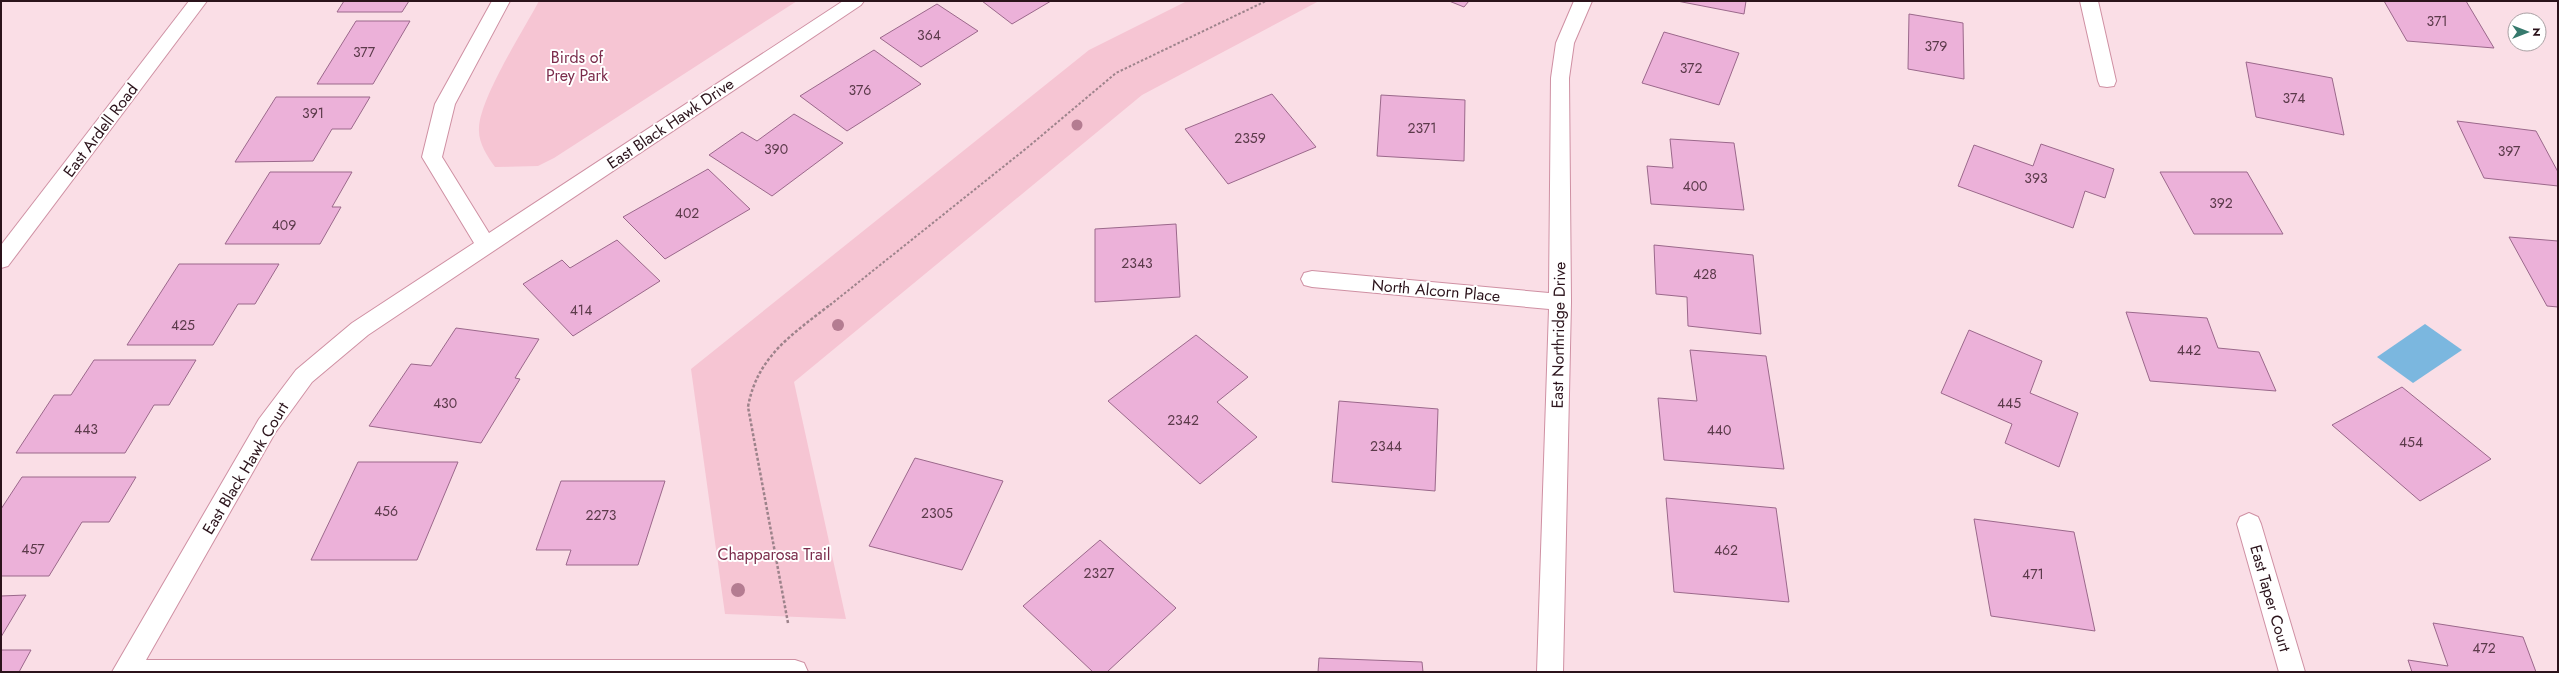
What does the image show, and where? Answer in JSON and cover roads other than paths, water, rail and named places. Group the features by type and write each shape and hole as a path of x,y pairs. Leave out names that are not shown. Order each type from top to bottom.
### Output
{"street":[{"name":"East Ardell Road","path":"1,260 198,1"},
{"path":"486,246 432,157 445,104 502,1"},
{"name":"East Black Hawk Drive","path":"486,246 855,1"},
{"name":"East Northridge Drive","path":"1550,672 1560,302 1560,78 1565,43 1583,1"},
{"path":"2089,1 2106,81"},
{"name":"East Black Hawk Court","path":"125,672 267,426 304,376 360,329 486,246"},
{"name":"North Alcorn Place","path":"1312,279 1560,302"},
{"name":"East Taper Court","path":"2250,524 2292,672"},
{"path":"125,672 795,672"}],"water":[{"path":"2425,324 2462,350 2413,383 2377,357"}],"park label":[{"name":"Birds of Prey Park","path":"577,66"},
{"name":"Chapparosa Trail","path":"774,554"}]}
